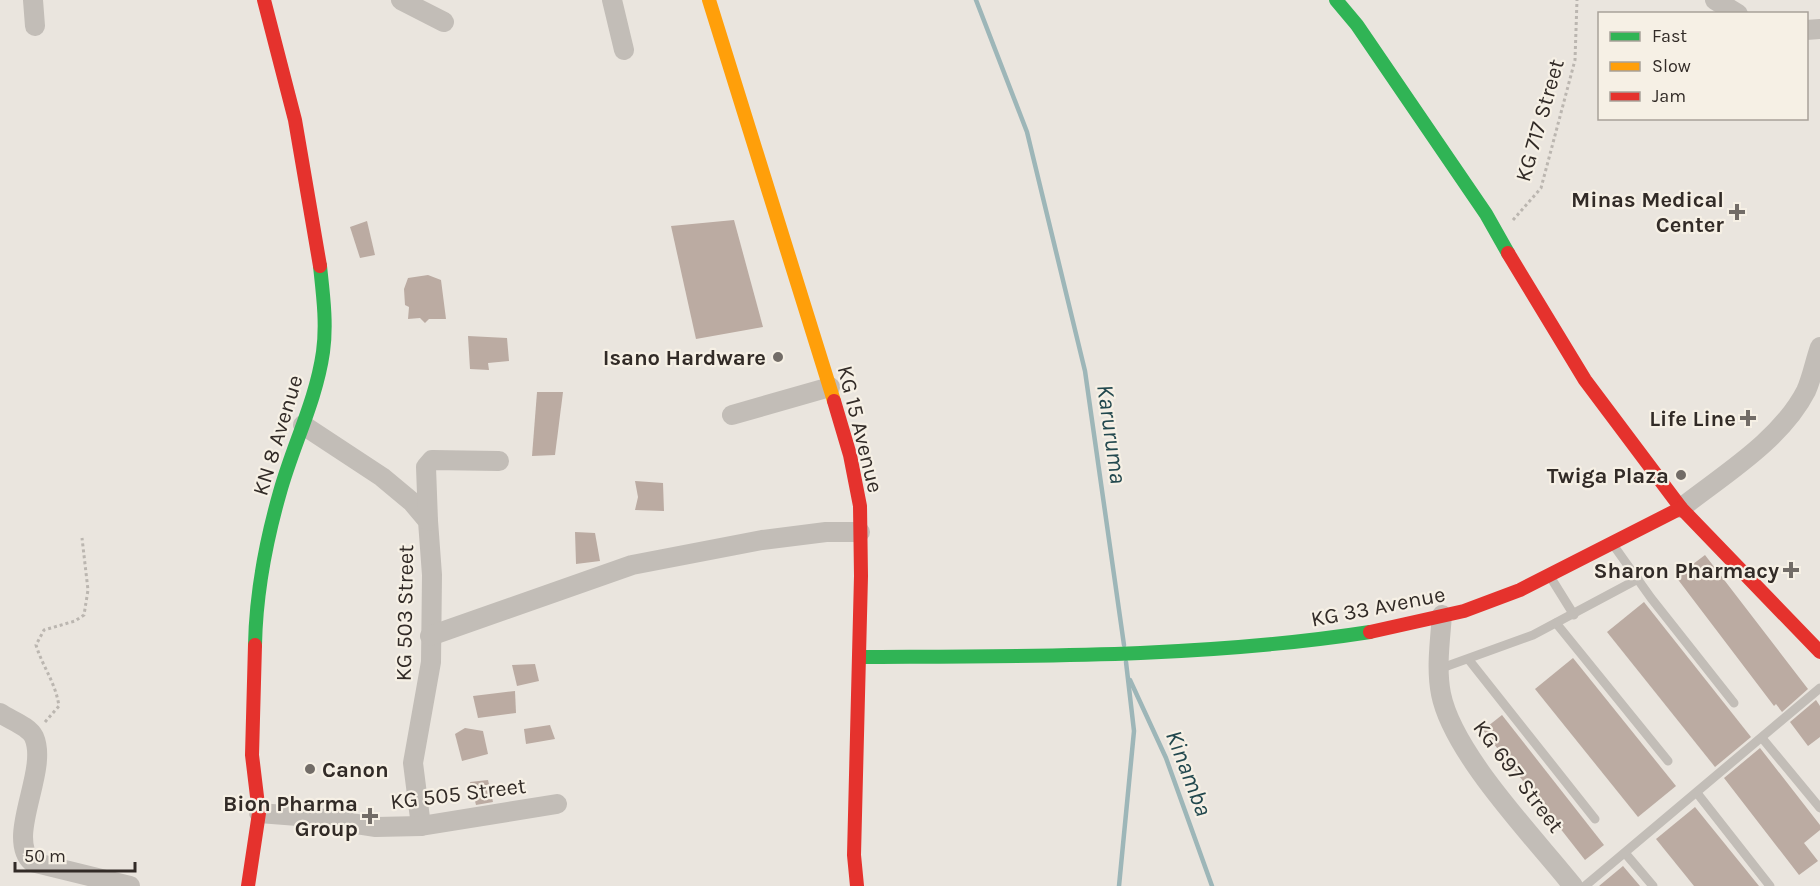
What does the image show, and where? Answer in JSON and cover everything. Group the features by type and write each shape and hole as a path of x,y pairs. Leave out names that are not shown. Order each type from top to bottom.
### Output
{"main road":[{"name":"KN 8 Avenue","path":"248,886 259,813 252,755 255,628 262,573 280,492 303,425 323,351 324,300 315,227 295,120 264,0"},
{"name":"KG 15 Avenue","path":"710,0 830,387 850,455 860,506 860,657 854,826 857,886"},
{"path":"1336,0 1357,25 1499,236 1585,380 1681,508 1820,652"},
{"name":"KG 33 Avenue","path":"860,657 1204,651 1338,637 1464,610 1550,576 1681,508"}],"street":[{"path":"33,0 35,26"},
{"path":"401,0 444,22"},
{"path":"612,0 624,50"},
{"path":"1715,0 1735,12"},
{"path":"1681,508 1775,433 1793,412 1806,390 1820,347"},
{"path":"732,415 830,387"},
{"name":"KG 503 Street","path":"303,425 382,477 412,502 428,521 432,575 430,672 413,763 421,826"},
{"path":"428,521 426,467 432,460 499,461"},
{"path":"430,636 632,566 762,540 815,533 860,532"},
{"name":"KG 697 Street","path":"1442,615 1439,669 1441,694 1457,738 1488,781 1573,886"},
{"path":"0,713 26,728 33,736 36,748 32,791 22,842 25,856 32,862 130,886"},
{"name":"KG 505 Street","path":"259,813 311,817 376,827 421,826 556,804"}],"lane":[{"path":"1613,544 1734,702"},
{"path":"1550,576 1574,615"},
{"path":"1439,669 1469,660 1556,624 1638,579"},
{"path":"1556,624 1668,761"},
{"path":"1469,660 1595,819"},
{"path":"1585,886 1820,688"},
{"path":"1762,738 1820,808"},
{"path":"1697,793 1770,886"},
{"path":"1625,853 1653,886"}],"path":[{"name":"KG 717 Street","path":"1499,236 1541,188 1575,60 1577,0"},
{"path":"33,736 59,706 55,684 42,665 36,645 44,630 62,622 75,621 84,615 88,590 82,538"}],"building":[{"path":"734,220 763,327 696,339 671,226"},
{"path":"367,221 375,255 360,258 350,227"},
{"path":"428,275 441,280 446,319 429,319 425,323 420,318 408,319 409,307 405,305 404,289 408,278"},
{"path":"468,336 507,338 509,361 488,363 489,370 470,369"},
{"path":"537,392 563,392 555,455 532,456"},
{"path":"635,481 663,483 664,511 635,510 638,497"},
{"path":"575,532 595,533 600,561 576,564"},
{"path":"1705,555 1808,689 1782,712 1776,704 1774,706 1676,577"},
{"path":"1644,602 1751,737 1715,767 1607,632"},
{"path":"1573,658 1676,786 1638,817 1535,689"},
{"path":"535,664 539,681 517,686 512,665"},
{"path":"515,691 516,713 478,718 473,696"},
{"path":"1816,700 1820,706 1820,737 1808,746 1790,722"},
{"path":"1502,715 1604,845 1585,860 1483,730"},
{"path":"550,725 555,739 526,744 524,729"},
{"path":"465,728 483,731 488,754 462,761 455,734"},
{"path":"1760,748 1820,825 1820,830 1804,843 1818,861 1799,875 1724,778"},
{"path":"488,780 493,802 476,805 470,782"},
{"path":"1695,807 1759,886 1694,886 1656,839"},
{"path":"1623,866 1640,886 1599,886"}],"waterway":[{"name":"Karuruma","path":"976,0 1027,132 1085,371 1124,645"},
{"name":"Karuruma","path":"1119,886 1134,731 1126,662"},
{"name":"Kinamba","path":"1130,680 1166,758 1212,886"}],"traffic: fast":[{"path":"1336,0 1357,25 1486,214 1508,253"},
{"path":"255,645 260,587 270,529 285,474 320,370 325,320 320,266"},
{"path":"860,657 1052,656 1180,651 1243,647 1370,632"}],"traffic: slow":[{"path":"709,0 834,401"}],"traffic: jam":[{"path":"264,0 295,120 320,266"},
{"path":"1508,253 1585,380 1681,508"},
{"path":"834,401 850,455 860,506 861,576 854,855 857,886"},
{"path":"1370,632 1464,611 1520,590 1681,508 1820,652"},
{"path":"248,886 259,813 252,755 255,645"}],"place":[{"name":"Minas Medical Center","path":"1737,212"},
{"name":"Isano Hardware","path":"778,357"},
{"name":"Life Line","path":"1748,418"},
{"name":"Twiga Plaza","path":"1681,475"},
{"name":"Sharon Pharmacy","path":"1791,570"},
{"name":"Canon","path":"310,769"},
{"name":"Bion Pharma Group","path":"370,816"}]}
